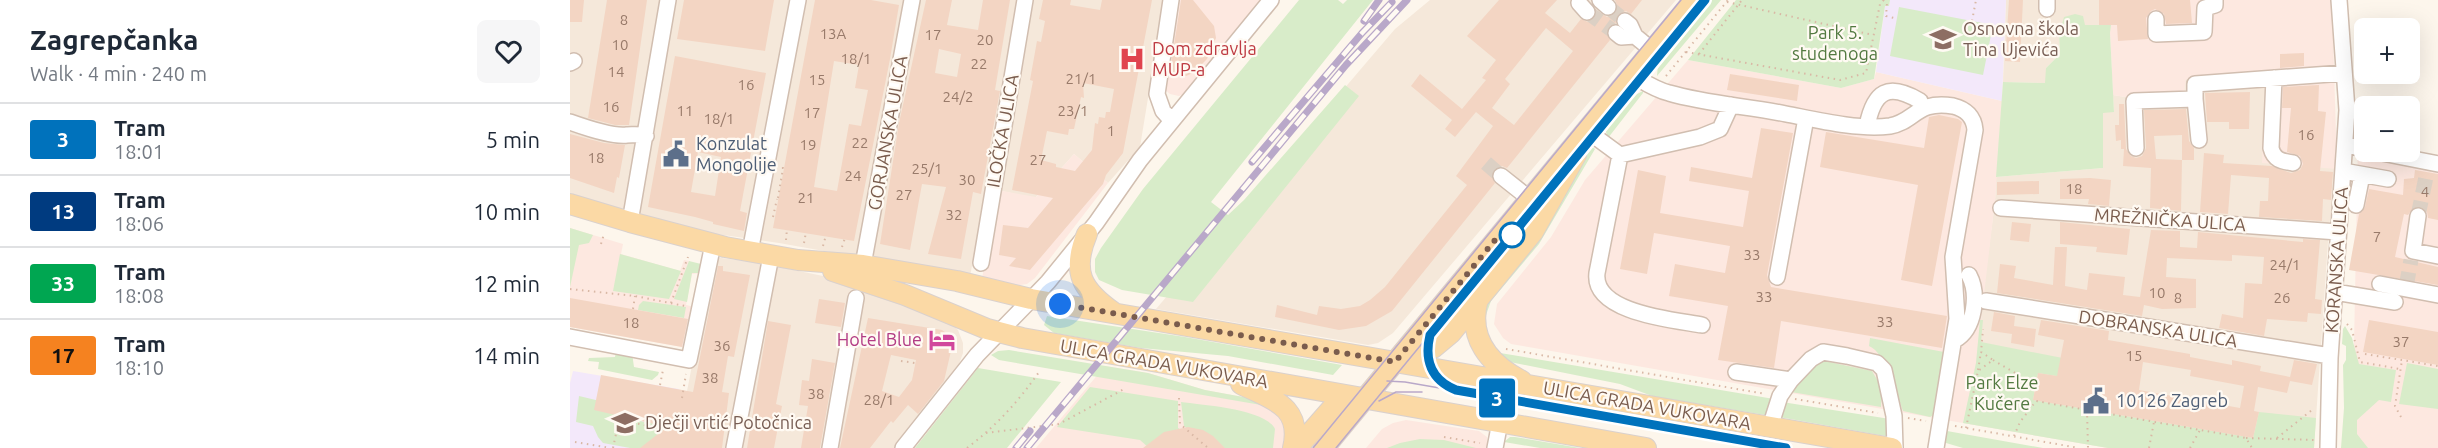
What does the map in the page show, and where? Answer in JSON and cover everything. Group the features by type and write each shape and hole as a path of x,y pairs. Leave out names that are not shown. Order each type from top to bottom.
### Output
{"main road":[{"path":"1324,448 1694,0"},
{"path":"1395,362 1423,353 1441,343 1478,299 1538,225 1576,157 1586,130"},
{"name":"ULICA GRADA VUKOVARA","path":"570,204 713,244 771,256 801,252 957,282 1031,299 1894,448"},
{"path":"1087,234 1080,256 1083,283 1092,296 1115,314"},
{"name":"ULICA GRADA VUKOVARA","path":"801,252 999,333 1059,346 1646,448"},
{"path":"1478,299 1475,328 1479,343 1505,371 1532,386"},
{"path":"1223,374 1284,406 1294,425 1293,448"},
{"path":"1297,448 1333,407 1365,399"}],"street":[{"path":"630,222 635,132 668,0"},
{"path":"750,252 798,0"},
{"name":"GORJANSKA ULICA","path":"863,265 868,204 912,0"},
{"name":"ILOČKA ULICA","path":"981,263 1025,0"},
{"path":"1171,0 1157,94 1163,111 1172,121"},
{"path":"903,448 977,355 1048,282 1087,234 1140,160 1271,0"},
{"path":"2156,19 2156,34 2204,32 2205,8 2215,5 2215,0"},
{"name":"KORANSKA ULICA","path":"2328,445 2330,358 2347,110 2339,0"},
{"path":"1621,27 1630,25 1635,36 1652,50"},
{"path":"2199,140 2194,84 2344,73"},
{"path":"1632,75 1671,94 1806,118 1868,126 1892,126 1923,107 1934,105 1954,106 1969,114 1974,120 1953,257 1957,308 1955,340 1936,448"},
{"path":"2274,78 2271,148 2273,156 2280,161 2293,163"},
{"path":"1868,126 1870,112 1878,98 1887,92 1904,91 1920,101"},
{"path":"2136,148 2134,101 2195,99"},
{"path":"1586,130 1620,155 1700,138 1720,129 1731,105"},
{"path":"1777,277 1806,118"},
{"path":"570,122 626,136 635,132"},
{"path":"2346,145 2354,147"},
{"path":"1620,155 1597,273 1596,282 1599,289 1606,296 1635,312 1702,325"},
{"path":"2416,162 2431,166"},
{"path":"2343,171 2388,179"},
{"path":"2356,205 2362,175"},
{"path":"1501,176 1530,199"},
{"name":"MREŽNIČKA ULICA","path":"2001,208 2338,232"},
{"path":"2418,216 2412,256 2438,256"},
{"path":"570,337 689,360 713,244"},
{"path":"734,448 771,256"},
{"path":"1955,340 1965,334 1971,322 1973,283 1969,275"},
{"path":"2380,284 2402,293"},
{"path":"2336,292 2438,295"},
{"path":"830,448 856,298"},
{"name":"DOBRANSKA ULICA","path":"1986,301 2324,355 2330,358"},
{"path":"1770,427 1780,396 1791,380 1811,359 1823,352 1877,363 1884,370 1894,416 1894,448"},
{"path":"1736,372 1791,380"},
{"path":"1490,446 1500,423"}],"path":[{"path":"1699,54 1742,0"},
{"path":"1686,52 1840,80 1866,73 1880,3 1883,0 1887,3 1886,16 1894,18"},
{"path":"1972,21 1976,0"},
{"path":"1660,82 1727,1 1874,35"},
{"path":"771,225 779,199"},
{"path":"786,240 787,229"},
{"path":"801,252 806,232"},
{"path":"602,244 604,234"},
{"path":"823,246 826,235"},
{"path":"841,250 845,238"},
{"path":"671,303 688,257"},
{"path":"570,289 636,296 699,309"},
{"path":"633,309 636,296"},
{"path":"1966,428 1981,352 1986,301"},
{"path":"2345,322 2352,330 2360,362 2400,369"},
{"path":"1981,352 2036,385"},
{"path":"2365,354 2438,366"},
{"path":"682,398 689,360"},
{"path":"1978,371 1993,360"},
{"path":"2401,417 2395,405 2402,360"},
{"path":"901,361 915,363"},
{"path":"967,448 986,433 1019,400 1039,372"},
{"path":"986,433 1059,424 1126,388"},
{"path":"1179,398 1180,424 1208,448"},
{"path":"2014,436 2020,422 2036,401 2246,438 2276,438 2328,445"},
{"path":"2087,410 2088,448"},
{"path":"2276,438 2312,410"},
{"path":"575,442 609,448 619,420 664,429"},
{"path":"2149,448 2154,422"},
{"path":"2190,448 2200,430"},
{"path":"1444,437 1490,446"},
{"path":"2246,438 2252,448"}],"shaded area":[{"path":"570,0 1019,0 970,277 716,234 570,194"},
{"path":"1032,0 1164,0 1140,147 1108,183 1074,154 1035,198 997,190"},
{"path":"1177,0 1261,0 1184,94 1179,96 1170,94 1164,89"},
{"path":"1430,0 1676,0 1393,333 1378,343 1368,345 1156,309 1395,29"},
{"name":"Osnovna škola Tina Ujevića","path":"1890,0 2006,0 2002,101 1876,72 1885,6 1889,6"},
{"path":"2006,0 2111,0 2111,25 2085,25 2059,35 2060,54 2046,68 2046,83 2003,82"},
{"path":"2111,0 2332,0 2337,169 2262,163 2266,75 2186,79 2184,92 2131,98 2113,95"},
{"path":"1688,60 1841,88 1874,79 1876,72 2002,101 1995,201 1976,363 1963,423 1511,344 1503,338 1494,324 1497,304 1551,237 1585,180"},
{"path":"2266,74 2337,169 2329,227 2314,448 2108,448 1963,423 1977,341 1996,177 2103,168 2103,112 2114,112 2113,95 2131,98 2184,92 2185,79"},
{"path":"2420,152 2438,155 2438,448 2352,448 2358,162 2420,162"},
{"path":"1074,154 1108,183 1035,278 1027,284 1020,285 982,279 997,190 1036,197"},
{"path":"570,228 623,244 621,254 680,271 684,260 689,261 702,273 692,274 686,305 695,307 688,348 570,327"},
{"path":"713,257 754,262 828,277 877,291 950,322 958,330 963,343 963,353 959,364 895,448 676,448"},
{"path":"1105,366 1148,373 1205,390 1265,401 1281,411 1288,448 1036,448"},
{"name":"Dječji vrtić Potočnica","path":"573,371 679,389 676,448 570,448 570,383"},
{"path":"1406,420 1479,431 1487,437 1488,448 1366,448 1382,429"}],"green space":[{"path":"1299,0 1338,0 1343,4 1347,0 1373,0 1211,202 1228,215 1244,200 1345,85 1359,96 1193,302 1122,290 1099,280 1095,272 1095,259 1143,189"},
{"path":"1710,0 1721,0 1657,76 1658,64"},
{"name":"Park 5. studenoga","path":"1736,0 1890,0 1889,6 1885,6 1874,79 1841,88 1688,60"},
{"path":"1899,7 1993,25 1983,75 1890,56"},
{"path":"2075,14 2083,16 2085,25 2111,25 2114,112 2103,113 2103,168 1996,177 2003,82 2045,83 2046,68 2060,54 2059,35 2064,17"},
{"path":"1643,91 1608,138 1605,129 1631,97"},
{"path":"1591,146 1595,149 1539,244 1491,301 1486,315 1485,332 1482,334 1486,303 1538,237"},
{"path":"570,228 593,235 589,243 579,245 570,287"},
{"path":"620,254 681,271 669,299 613,291"},
{"path":"689,261 705,265 702,273 692,273 687,302 674,299"},
{"path":"643,301 686,307 684,318 638,310"},
{"path":"1047,316 1185,337 1342,365 1333,375 1228,356 1141,348 1054,333 1044,325"},
{"name":"Park Elze Kučere","path":"1980,320 1983,320 1981,342 2078,361 2075,379 2038,373 2033,400 2253,438 2259,412 2316,418 2314,448 2108,448 1963,423 1976,363"},
{"path":"2345,326 2352,338 2359,364 2396,370 2391,402 2379,400 2357,420 2357,434 2368,448 2341,448 2344,408 2343,365 2346,360 2346,346 2342,344"},
{"path":"1870,338 1944,352 1934,415 1930,417 1903,411 1886,365 1875,350 1869,346"},
{"path":"616,350 632,353 634,367 659,372 658,375 652,380 598,369 599,362 588,361 589,358 615,357"},
{"path":"1009,350 1148,373 1205,390 1265,401 1267,406 999,360 991,355 998,351"},
{"path":"1494,352 1774,399 1769,413 1765,415 1652,396 1620,384 1505,361"},
{"path":"1820,362 1872,371 1882,388 1881,407 1791,392 1789,389 1813,365"},
{"path":"2407,363 2438,369 2438,409 2399,404"},
{"path":"978,368 1061,382 1007,448 915,448"},
{"path":"1090,387 1178,401 1178,428 1183,431 1149,448 1140,440 1057,427"},
{"path":"579,396 600,401 615,414 615,418 624,419 625,416 647,423 648,420 660,422 659,429 673,432 646,448 630,448 603,443 593,426 576,422"},
{"path":"1181,402 1247,412 1269,422 1275,429 1273,448 1210,448 1184,426"},
{"path":"1782,402 1890,419 1891,437 1779,417"},
{"path":"1945,432 2043,448 1963,448 1946,443"},
{"path":"1510,437 1580,448 1540,448 1504,442"},
{"path":"1420,439 1444,440 1476,448 1387,448"}],"building":[{"path":"570,0 584,0 582,22 570,22"},
{"path":"607,0 647,0 629,125 615,125 588,118"},
{"path":"684,0 774,0 765,51 677,39"},
{"path":"815,0 871,0 899,5 854,241 773,228","holes":["834,61 859,65 855,88 868,90 861,126 849,124 837,191 814,187"]},
{"path":"926,0 952,0 947,25 978,30 983,0 1010,0 995,90 1000,91 981,194 973,192 961,259 928,254 946,187 922,184 910,250 880,244 899,123","holes":["939,49 961,54 957,77 935,73"]},
{"path":"1043,0 1071,0 1070,5 1100,10 1102,0 1152,0 1123,153 1106,175 1103,184 1030,270 1009,266 1016,258 999,255 1003,225 1028,228 1053,198 1012,190 1033,81 1030,80 1037,41 1041,42 1045,21 1039,19","holes":["1083,83 1114,89 1110,112 1106,112 1105,118 1099,117 1098,124 1095,123 1092,150 1075,171 1056,167 1056,164 1041,160 1047,131 1068,135 1069,129 1074,129 1081,97 1084,98"]},
{"path":"1181,0 1193,0 1214,26 1216,38 1207,59 1193,73 1186,76 1170,71"},
{"path":"1499,0 1557,0 1545,13 1570,33 1581,19 1588,22 1593,20 1597,11 1607,17 1615,14 1618,8 1615,0 1642,0 1631,14 1626,11 1618,15 1616,23 1607,31 1610,40 1507,168 1502,166 1494,170 1491,175 1495,183 1392,311 1366,326 1339,330 1275,317 1277,305 1317,315 1319,306 1341,309 1360,306 1370,300 1385,287 1467,185 1456,176 1493,126 1476,112 1455,137 1445,129 1452,120 1411,86 1420,74 1462,109 1486,80 1482,78 1496,60 1467,36","holes":["1546,28 1573,51 1514,125 1492,108 1510,84 1505,79"]},
{"path":"2009,0 2023,0 2020,62 2005,61"},
{"path":"2099,0 2190,0 2192,23 2166,24 2164,14 2155,9 2146,18 2148,39 2118,41 2117,25 2099,25"},
{"path":"2304,53 2304,66 2280,68 2280,54"},
{"path":"675,56 766,73 740,211 747,213 744,231 648,207","holes":["698,152 721,157 715,196 691,192"]},
{"path":"1730,74 1799,85 1797,101 1727,90"},
{"path":"2319,85 2318,111 2326,112 2320,171 2333,172 2331,200 2323,199 2322,221 2259,217 2260,201 2268,201 2269,178 2231,175 2228,214 2200,212 2204,153 2224,155 2223,163 2272,166 2291,173 2300,170 2303,164 2300,156 2287,152 2291,108 2282,108 2283,87"},
{"path":"2250,92 2249,129 2229,129 2229,122 2207,122 2205,93"},
{"path":"2119,104 2124,104 2126,149 2131,156 2136,158 2142,156 2146,148 2144,110 2186,109 2189,141 2194,148 2194,160 2182,160 2181,211 2150,208 2151,168 2123,166 2124,149 2121,149 2121,140 2116,141 2115,125 2119,125","holes":["2182,135 2182,160 2156,159 2154,136"]},
{"path":"1939,115 1962,122 1932,286 1901,280 1918,185 1820,167 1826,132 1924,148 1929,117"},
{"path":"1761,128 1793,133 1767,275 1771,287 1947,316 1942,348 1781,321 1774,368 1718,360 1728,306 1669,296 1675,264 1725,273 1730,246 1654,233 1647,274 1620,269 1638,170 1666,176 1660,213 1743,227 1749,191 1689,181 1691,167 1752,178"},
{"path":"570,134 604,143 625,145 614,193 570,178"},
{"path":"2415,170 2438,174 2438,220 2428,218 2427,212 2420,207 2414,207 2408,215 2404,214 2395,257 2438,267 2438,285 2349,270 2359,214 2365,207 2369,189 2403,195 2404,179 2414,178"},
{"path":"2060,179 2111,180 2109,206 2088,204 2089,199 2060,199"},
{"path":"2039,181 2039,194 1997,195 1997,182"},
{"path":"2012,222 2031,224 2029,242 2010,240"},
{"path":"2060,222 2130,229 2127,255 2096,252 2097,247 2060,244"},
{"path":"2151,230 2180,231 2180,247 2197,248 2198,232 2303,242 2303,239 2320,240 2315,299 2322,300 2321,314 2308,313 2307,322 2267,319 2264,336 2219,328 2222,314 2243,318 2245,283 2262,284 2264,257 2232,255 2232,261 2167,258 2166,277 2196,279 2196,308 2162,309 2144,305 2142,316 1997,293 2000,264 2016,266 2014,278 2053,285 2055,247 2067,247 2065,286 2087,290 2089,273 2125,277 2123,295 2140,297"},
{"path":"718,266 723,266 723,271 750,275 734,357 728,356 722,392 729,393 722,448 640,448 667,427 594,410 601,375 693,392"},
{"path":"570,298 688,319 682,347 570,327"},
{"path":"819,299 845,303 841,327 815,323"},
{"path":"1994,312 2015,316 2014,326 2036,329 2034,347 2011,343 2012,334 1991,331"},
{"path":"868,318 942,330 950,336 951,351 944,381 918,414 908,405 893,423 891,421 870,448 840,448","holes":["891,355 916,360 912,380 899,397 882,391"]},
{"path":"2041,320 2109,331 2108,340 2190,354 2190,357 2232,365 2232,360 2261,366 2260,371 2290,377 2294,360 2317,364 2312,385 2290,381 2287,393 2258,387 2254,411 2259,412 2253,438 2033,400 2038,373 2057,376 2064,340 2038,335","holes":["2143,362 2191,370 2190,376 2244,386 2240,408 2139,390"]},
{"path":"2369,320 2438,332 2438,365 2363,352"},
{"path":"768,321 791,325 776,404 782,406 774,448 747,448"},
{"path":"812,359 835,363 820,448 801,448 808,406 799,405 802,380 809,381"},
{"path":"1188,427 1203,430 1225,448 1143,448 1164,432"}],"tunnel":[{"path":"1608,7 1625,21"},
{"path":"1587,12 1616,33"},
{"path":"1486,163 1501,176"},
{"path":"2418,216 2427,172"},
{"path":"2406,287 2411,260"}],"tram line":[{"path":"1313,448 1681,0"},
{"path":"1336,448 1705,0"},
{"name":"3","path":"1705,0 1430,335 1427,356 1434,375 1445,386 1456,390 1786,448"},
{"path":"1430,337 1428,352 1430,366 1437,379 1450,388"},
{"path":"1387,381 1405,382 1786,448"},
{"path":"1379,401 1396,392 1422,392"}],"railway":[{"path":"1364,21 1379,0"},
{"path":"1027,448 1346,65 1407,0"},
{"path":"1252,162 1362,33 1392,2"},
{"path":"1016,448 1030,431"}],"place":[{"name":"Osnovna škola Tina Ujevića","path":"1943,39"},
{"name":"Dom zdravlja MUP-a","path":"1132,59"},
{"name":"Konzulat Mongolije","path":"676,154"},
{"name":"Hotel Blue","path":"942,340"},
{"name":"10126 Zagreb","path":"2096,401"},
{"name":"Dječji vrtić Potočnica","path":"625,423"}],"route":[{"path":"1060,304 1395,362 1500,234 1512,235"}]}
